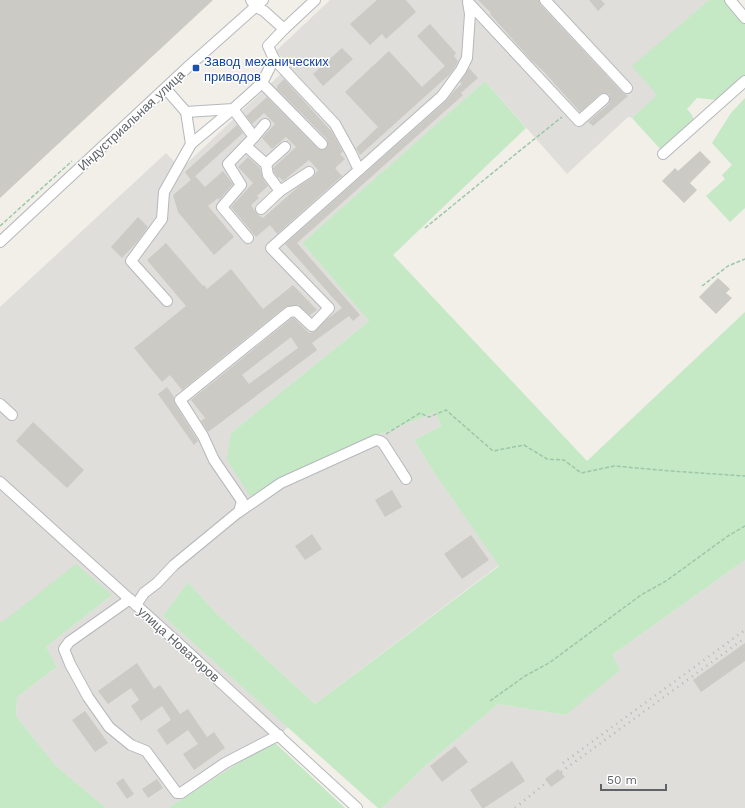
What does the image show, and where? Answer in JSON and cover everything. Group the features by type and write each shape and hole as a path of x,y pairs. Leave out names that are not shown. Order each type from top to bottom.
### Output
{"street":[{"path":"315,0 268,46 274,59 335,124 359,170"},
{"path":"545,0 627,88"},
{"path":"730,0 745,18"},
{"path":"467,1 579,121 604,99"},
{"path":"239,512 242,501 214,460 202,436 180,400 288,312 296,310 312,326 328,308 271,248 442,96 461,70 467,58 470,14 467,1"},
{"path":"256,2 284,29"},
{"name":"Индустриальная улица","path":"0,242 166,89 256,2"},
{"path":"167,301 131,261 162,219 164,192 191,144 262,83 274,59"},
{"path":"663,154 745,81"},
{"path":"262,83 322,144"},
{"path":"166,89 186,112 191,144"},
{"path":"186,112 233,109"},
{"path":"233,109 254,137"},
{"path":"248,238 222,207 241,185 228,164 265,124"},
{"path":"246,146 266,164 268,175 280,191"},
{"path":"266,164 285,148"},
{"path":"261,209 280,191 309,172"},
{"path":"0,404 12,415"},
{"path":"279,736 225,763 181,793 177,793 146,751 131,745 109,727 88,697 70,664 64,649 69,642 133,602 157,583 174,565 239,512 281,483 376,440 383,443 406,480"},
{"name":"улица Новаторов","path":"0,482 357,808"}],"path":[{"path":"425,228 517,152 570,111"},
{"path":"702,286 728,266 745,259"},
{"path":"376,440 420,413 429,417 446,410 493,451 524,445 547,459 564,460 581,473 614,466 745,476"},
{"path":"490,701 525,676 549,663 641,595 666,581 728,536 745,526"}],"shaded area":[{"path":"330,0 709,0 633,66 658,95 632,118 628,117 567,174 485,81 302,243 369,321 231,433 252,499 331,454 435,412 441,426 414,440 433,471 499,565 315,704 216,613 188,582 163,616 288,727 273,741 168,808 106,808 56,766 16,716 17,697 57,667 46,647 112,595 0,622 0,307 166,153 181,169 289,66 276,51"},
{"path":"745,560 745,808 382,808 424,767 498,704 566,715 612,655"}],"green space":[{"path":"709,0 729,0 745,17 745,78 717,100 697,98 687,109 692,115 694,121 662,151 632,118 657,95 632,66"},
{"path":"485,81 526,128 393,255 587,461 745,312 745,560 612,655 620,670 566,715 498,704 424,767 382,808 378,808 163,616 188,582 216,613 315,704 499,566 433,471 414,440 441,426 435,412 331,454 252,499 227,460 231,433 369,321 302,243"},
{"path":"745,98 745,208 730,222 706,196 725,179 722,175 732,165 712,143 731,113"},
{"path":"76,564 112,595 46,647 57,667 17,697 16,716 56,766 106,808 0,808 0,622 5,620"},
{"path":"273,741 345,808 168,808"}],"building":[{"path":"0,0 213,0 0,198"},
{"path":"377,0 406,0 416,12 386,39 382,34 370,45 350,24"},
{"path":"478,0 539,0 540,4 622,92 628,96 593,126 588,122 609,104 609,94 600,94 580,112 544,72 530,59"},
{"path":"589,0 601,0 605,4 598,11"},
{"path":"430,24 456,53 454,56 458,61 455,67 450,74 360,155 356,148 378,127 345,92 389,51 422,87 445,66 417,36"},
{"path":"342,48 353,59 323,86 313,74"},
{"path":"469,68 478,78 461,93 463,95 297,243 360,315 353,321 349,316 312,343 317,350 208,432 201,421 205,418 191,400 292,318 294,318 309,333 313,332 342,308 285,244 446,101 462,84 460,82","holes":["291,337 298,348 249,384 242,375"]},
{"path":"284,79 332,132 343,152 340,154 345,159 335,168 342,176 277,234 270,225 256,237 231,207 253,183 238,167 248,157 260,168 263,179 268,186 257,196 259,198 251,205 257,214 263,218 299,186 313,177 318,170 309,160 283,181 279,177 278,178 273,168 296,147 286,137 272,149 262,138 275,124 264,113 252,124 246,116 267,97 318,149 324,150 328,145 327,139 276,88"},
{"path":"237,125 243,133 195,176 205,187 223,171 233,184 219,200 218,198 208,206 234,237 214,255 178,212 173,195 191,180 185,172"},
{"path":"700,151 711,162 690,183 697,190 684,203 662,181 675,168 678,171"},
{"path":"138,217 148,227 137,242 122,258 111,247"},
{"path":"166,243 207,289 231,269 263,309 293,285 317,310 310,315 298,305 285,307 182,390 170,375 162,382 134,348 186,306 147,260"},
{"path":"718,278 730,289 726,293 732,298 716,314 699,297"},
{"path":"167,387 174,397 175,404 198,441 194,445 158,394"},
{"path":"33,422 84,470 67,488 16,441"},
{"path":"392,490 402,507 385,517 375,500"},
{"path":"312,534 322,549 305,560 295,546"},
{"path":"471,535 489,560 462,579 444,554"},
{"path":"745,643 745,661 701,692 693,680"},
{"path":"137,663 154,689 160,685 180,714 188,709 207,737 214,732 225,748 194,770 183,754 198,744 188,730 167,745 157,730 171,720 162,706 141,721 131,706 139,700 131,688 108,704 98,691"},
{"path":"85,711 108,743 95,752 72,720"},
{"path":"455,746 468,762 442,782 430,766"},
{"path":"512,761 525,781 482,808 470,790"},
{"path":"558,769 565,777 551,787 545,779"},
{"path":"123,778 134,794 127,799 116,783"},
{"path":"157,779 163,788 148,798 142,789"}],"railway":[{"path":"563,763 745,630"},
{"path":"561,772 745,638"},
{"path":"515,808 547,782"}],"place":[{"name":"Завод механических приводов","path":"196,68"}]}
